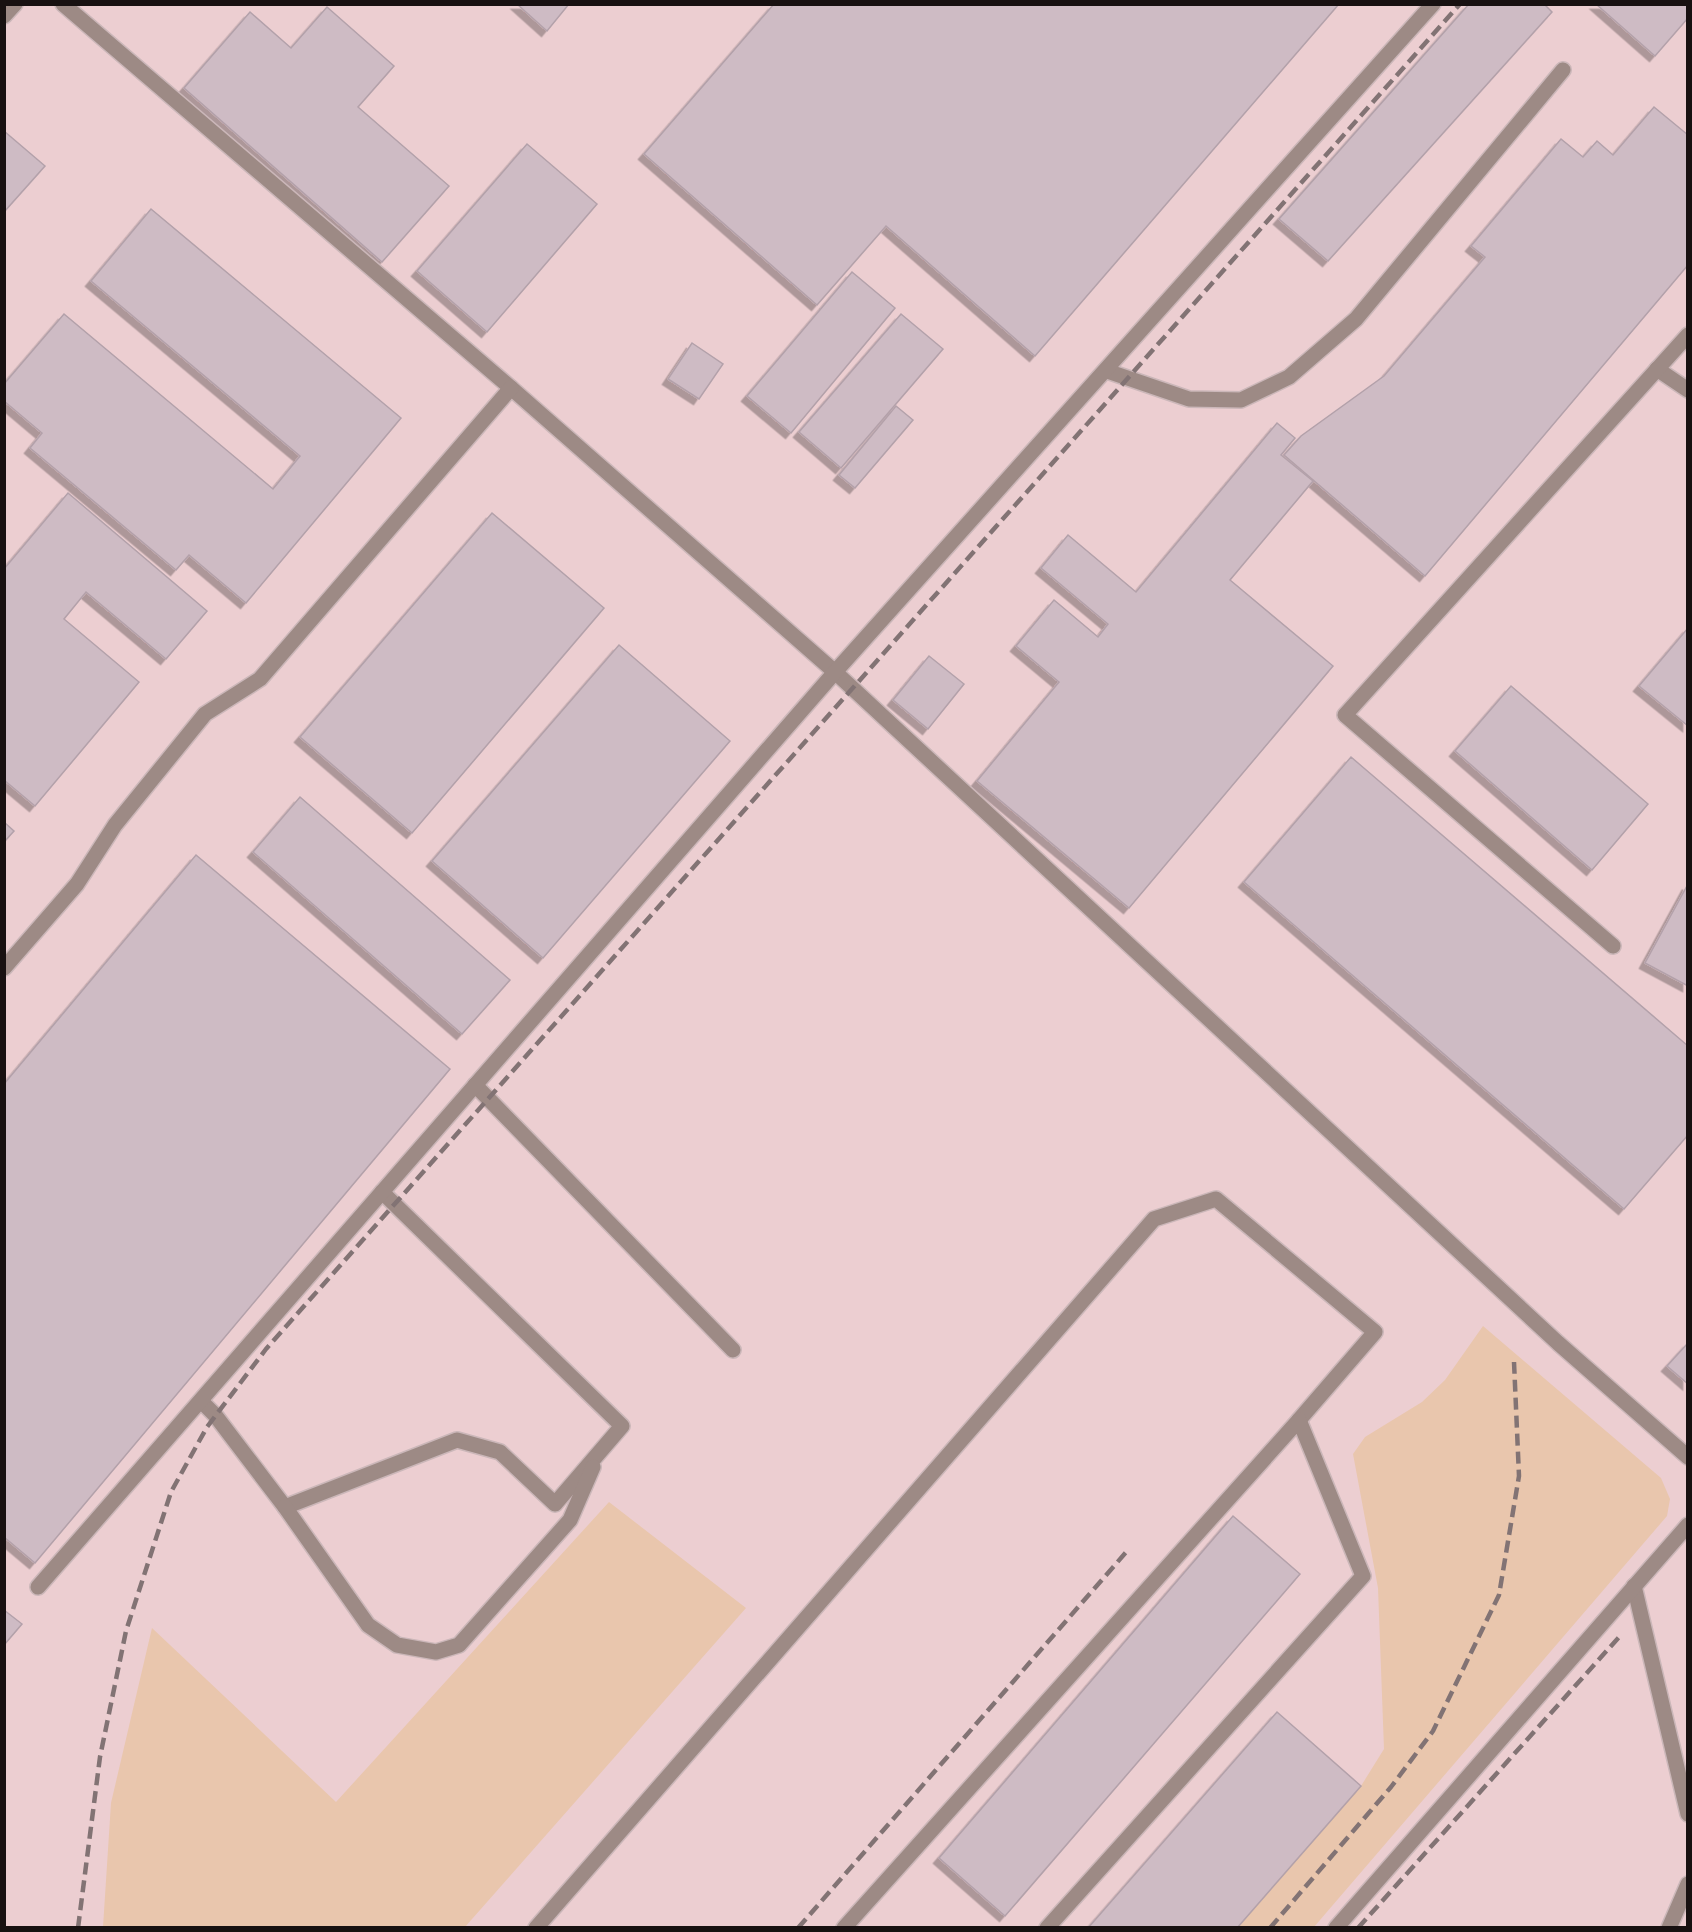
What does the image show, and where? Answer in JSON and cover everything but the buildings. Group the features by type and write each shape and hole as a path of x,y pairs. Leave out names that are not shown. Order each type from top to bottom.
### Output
{"lane":[{"path":"4,16 15,4"},
{"path":"63,4 511,388 835,672 1558,1343 1688,1457"},
{"path":"38,1587 835,672 1107,371 1433,4"},
{"path":"1107,371 1189,399 1241,400 1289,377 1356,320 1563,70"},
{"path":"1613,946 1345,715 1688,335"},
{"path":"1658,369 1688,390"},
{"path":"4,968 77,884 115,825 205,714 260,679 511,388"},
{"path":"475,1085 733,1350"},
{"path":"285,1507 457,1440 500,1452 555,1504 622,1426 382,1192"},
{"path":"537,1928 1154,1218 1216,1199 1375,1332 844,1928"},
{"path":"201,1401 215,1415 285,1507 368,1625 397,1645 436,1652 459,1645 570,1520 599,1452"},
{"path":"1047,1928 1364,1576 1299,1420"},
{"path":"1336,1928 1688,1525"},
{"path":"1634,1586 1688,1814"},
{"path":"1669,1928 1688,1884"}],"shaded area":[{"path":"5,5 1687,5 1687,1927 5,1927"},
{"path":"1483,1326 1661,1478 1670,1499 1667,1516 1314,1927 1237,1928 1361,1786 1384,1749 1378,1588 1353,1454 1365,1437 1422,1402 1445,1380"},
{"path":"609,1502 746,1608 465,1927 103,1927 111,1803 152,1628 336,1802"}],"railway":[{"path":"78,1928 100,1757 126,1631 171,1492 207,1427 266,1349 1460,4"},
{"path":"1270,1928 1391,1787 1433,1731 1499,1595 1519,1476 1514,1362"},
{"path":"798,1928 1128,1550"},
{"path":"1358,1928 1620,1636"}]}
